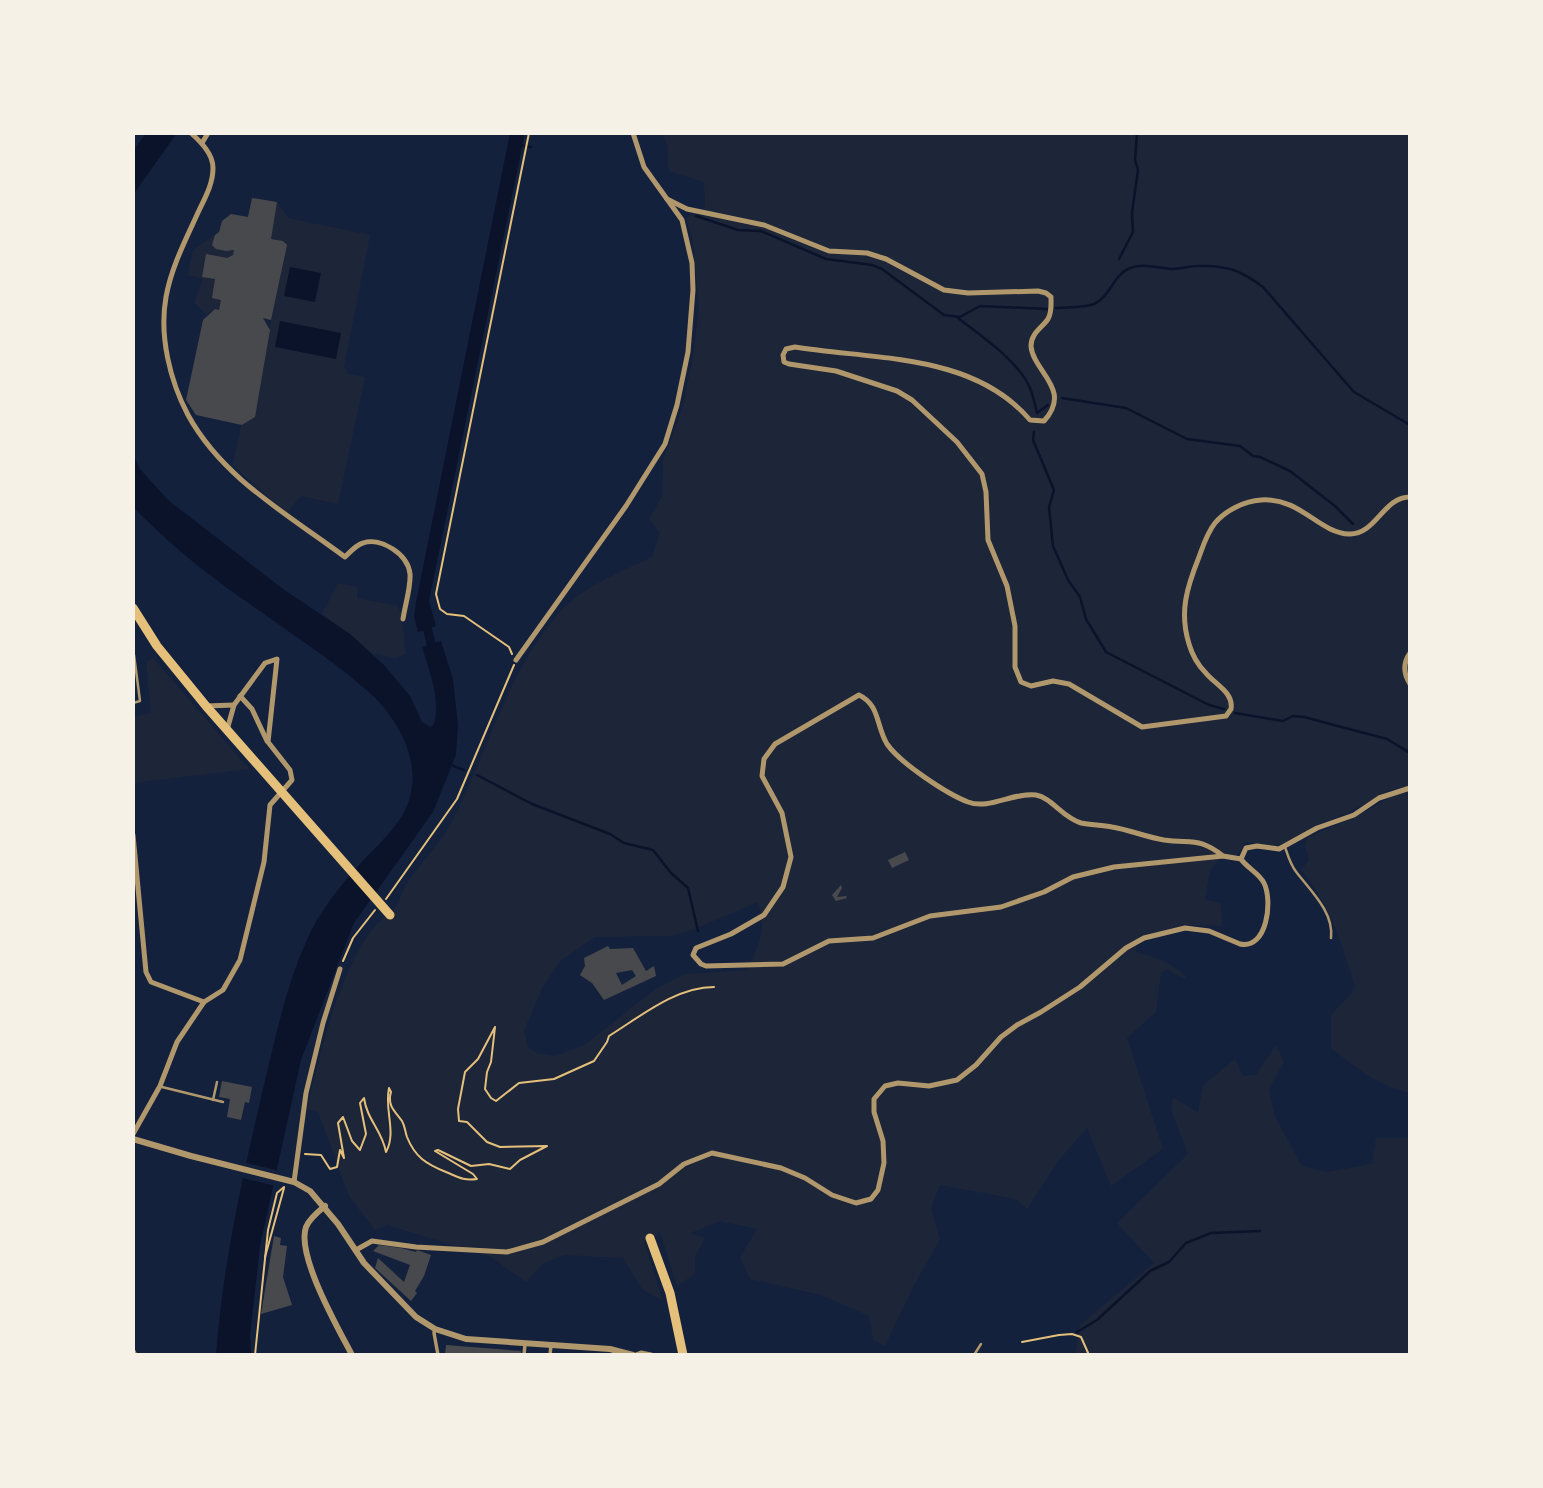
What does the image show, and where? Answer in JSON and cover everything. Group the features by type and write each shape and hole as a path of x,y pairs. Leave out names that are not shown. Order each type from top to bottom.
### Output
{"highway":[{"path":"133,608 137,619 176,671 390,915"},
{"path":"650,1238 670,1293 683,1355"}],"street":[{"path":"191,133 202,143 214,166 212,185 177,258 166,298 166,341 175,387 189,418 214,451 245,483 277,510 345,557 359,544 370,541 381,543 398,554 410,573 403,619"},
{"path":"202,143 208,133"},
{"path":"516,660 626,506 665,444 688,352 693,290 692,263 682,220 644,167 633,133"},
{"path":"667,199 687,209 709,215 764,225 829,251 867,253 886,258 944,290 968,293 1038,291 1051,297 1048,319 1032,339 1031,350 1042,371 1051,381 1054,395 1052,407 1044,421 1030,420 1008,398 960,373 940,367 895,358 795,347 786,349 782,355 789,364 836,371 897,391 912,400 957,442 982,474 986,492 988,540 1007,586 1015,626 1015,667 1017,675 1025,684 1031,686 1053,681 1069,684 1142,727 1226,716 1231,709 1230,698 1199,664 1189,645 1183,615 1186,589 1215,523 1227,512 1241,505 1264,499 1282,501 1297,507 1335,531 1360,533 1396,500 1410,497"},
{"path":"1410,653 1404,669 1410,684"},
{"path":"230,734 234,705 265,663 277,659 268,742"},
{"path":"356,1250 372,1241 416,1247 508,1252 543,1242 591,1220 659,1184 684,1164 712,1153 781,1168 805,1178 832,1195 856,1203 871,1199 878,1190 884,1163 883,1141 874,1112 874,1099 885,1086 898,1083 929,1086 957,1080 976,1065 1001,1037 1080,987 1126,948 1144,938 1185,928 1209,931 1240,944 1255,942 1261,936 1265,923 1267,893 1261,878 1241,859 1223,856 1114,867 1073,877 1044,892 1001,907 930,916 873,937 829,941 783,964 701,964 693,955 696,948 732,934 764,915 783,887 791,857 782,813 762,776 764,760 775,744 859,695 873,706 887,743 908,767 965,801 983,804 1035,795 1047,799 1062,814 1076,821 1111,826 1161,839 1196,841 1210,846 1223,856"},
{"path":"240,696 253,709 268,742 290,770 292,780 270,805 264,862 240,960 223,990 204,1002 177,1042 160,1086 133,1137 236,1168 294,1182 310,1191 325,1206 364,1262 416,1317 435,1329 466,1339 610,1349 635,1355 651,1355"},
{"path":"206,706 234,705"},
{"path":"1241,859 1246,848 1257,846 1279,849 1317,828 1354,814 1379,798 1410,788"},
{"path":"133,835 146,972 151,982 204,1002"},
{"path":"294,1182 306,1093 323,1023 340,969"},
{"path":"325,1206 306,1227 305,1239 315,1283 352,1355"},
{"path":"435,1329 433,1333 438,1355"},
{"path":"524,1355 525,1344"},
{"path":"550,1355 551,1345"}],"lane":[{"path":"133,703 140,701 134,655"},
{"path":"1284,847 1297,873 1318,899 1332,926 1331,938"},
{"path":"213,1100 217,1082"},
{"path":"160,1086 223,1102"},
{"path":"974,1355 981,1344"}],"path":[{"path":"340,969 353,937 389,896 457,799 516,660 509,647 464,616 447,614 440,609 436,594 529,133"},
{"path":"305,1154 321,1155 330,1169 337,1167 340,1150 344,1158 338,1123 343,1116 352,1141 360,1150 366,1135 360,1115 360,1103 364,1098 368,1119 379,1131 386,1152 391,1142 389,1114 385,1103 388,1088 391,1092 389,1100 392,1110 404,1124 413,1148 428,1166 462,1181 477,1179 435,1151 438,1150 471,1166 489,1164 510,1169 520,1160 547,1146 499,1147 487,1142 467,1122 460,1121 458,1109 465,1072 478,1059 495,1027 485,1089 496,1101 519,1083 554,1079 594,1061 609,1036 660,1003 702,987 714,987"},
{"path":"255,1355 264,1264 277,1193 284,1187 264,1264"},
{"path":"1022,1342 1072,1334 1081,1337 1089,1355"}],"shaded area":[{"path":"146,133 177,133 133,195 133,151"},
{"path":"510,133 525,133 429,601 436,626 418,632 414,616 416,602"},
{"path":"663,133 1410,133 1410,786 1390,790 1348,813 1313,826 1287,842 1275,846 1246,842 1236,856 1224,854 1210,870 1205,900 1221,903 1222,926 1186,925 1136,940 1136,952 1163,961 1186,976 1184,979 1167,969 1161,973 1156,1012 1127,1038 1163,1149 1111,1186 1087,1128 1059,1160 1027,1209 1016,1199 940,1185 931,1208 940,1239 885,1346 873,1340 869,1316 821,1295 750,1279 740,1257 757,1229 720,1221 691,1233 705,1238 695,1257 695,1274 677,1286 660,1232 657,1231 658,1235 644,1242 663,1301 642,1289 623,1258 564,1255 544,1263 526,1282 491,1257 387,1225 375,1230 349,1196 318,1112 307,1109 332,1016 359,949 371,931 394,908 411,877 450,825 524,663 567,604 602,581 652,557 660,533 649,519 662,496 663,461 682,409 699,308 692,236 686,219 693,213 701,216 705,205 704,182 669,171","holes":["758,902 762,929 747,970 685,974 654,990 586,1044 555,1056 537,1053 528,1047 524,1031 542,988 560,961 595,937 671,936"]},
{"path":"252,198 277,202 288,218 370,235 344,367 349,374 365,377 338,504 301,496 286,514 233,465 241,425 254,418 271,320 216,309 206,314 194,302 203,279 188,275 193,250 248,217"},
{"path":"290,267 321,273 315,302 284,296"},
{"path":"280,321 341,333 336,359 275,347"},
{"path":"133,454 140,469 168,500 283,589 350,634 385,666 410,696 422,722 430,727 434,724 436,715 435,695 422,647 441,641 453,679 458,725 456,755 433,812 354,923 301,1060 260,1246 250,1336 251,1355 216,1355 223,1287 234,1221 281,1015 292,978 317,921 344,882 396,825 407,807 412,786 411,764 400,732 374,696 202,569 133,507"},
{"path":"338,583 357,587 357,598 398,606 406,654 395,659 376,653 373,655 322,614"},
{"path":"153,658 249,769 133,783 133,717 151,713 146,662"},
{"path":"1410,791 1410,1093 1378,1081 1331,1048 1331,1015 1352,993 1355,986 1328,911 1301,870 1309,860 1305,845 1308,837 1355,817 1395,795"},
{"path":"1276,1045 1284,1062 1269,1089 1275,1117 1302,1166 1326,1172 1372,1164 1376,1138 1410,1138 1410,1355 1075,1355 1080,1325 1154,1263 1117,1223 1188,1154 1171,1110 1173,1097 1198,1113 1203,1085 1235,1059 1243,1076 1256,1075"}],"pier":[{"path":"242,1162 280,1171 276,1186 239,1177"}],"building":[{"path":"252,198 277,202 271,239 283,241 287,245 271,320 263,318 270,330 255,417 242,425 196,415 186,400 203,320 215,309 219,310 221,300 212,298 215,279 202,277 206,254 227,258 233,255 234,250 216,249 212,245 215,235 219,232 222,221 231,214 248,217"},
{"path":"905,852 909,860 892,868 888,860"},
{"path":"841,885 837,897 847,898 836,901 832,895"},
{"path":"608,946 610,949 633,948 646,971 654,966 656,976 604,1000 592,983 580,975 585,966 584,958","holes":["632,970 636,976 622,985 616,973"]},
{"path":"222,1081 252,1087 249,1103 245,1102 241,1120 227,1117 230,1099 219,1097"},
{"path":"274,1236 281,1238 280,1245 287,1246 283,1277 292,1305 261,1314"},
{"path":"379,1245 416,1252 417,1250 431,1255 424,1276 415,1291 417,1293 411,1301 375,1268 378,1258 404,1282 410,1265 373,1251"},
{"path":"446,1345 521,1351 521,1355 445,1355"}],"waterway":[{"path":"1119,259 1133,232 1132,213 1138,170 1135,160 1137,133"},
{"path":"520,145 531,147"},
{"path":"696,216 738,230 761,231 826,259 872,265 882,269 944,315 960,317 980,306 1047,309"},
{"path":"1056,308 1094,304 1104,297 1123,272 1134,267 1171,269 1208,266 1233,270 1263,287 1354,392 1410,425"},
{"path":"958,318 1016,367 1029,386 1037,413 1048,405"},
{"path":"1062,398 1126,408 1187,439 1240,446 1253,456 1290,471 1335,506 1353,524"},
{"path":"1034,432 1033,440 1054,490 1049,507 1053,546 1068,580 1080,597 1086,619 1106,652 1209,705 1224,709"},
{"path":"425,619 434,656"},
{"path":"1235,713 1283,721 1293,716 1304,717 1387,739 1410,753"},
{"path":"451,765 464,770"},
{"path":"477,775 532,804 610,834 624,843 653,850 671,873 688,888 698,931"},
{"path":"1077,1332 1097,1320 1150,1271 1169,1262 1186,1243 1211,1233 1260,1231"}]}
